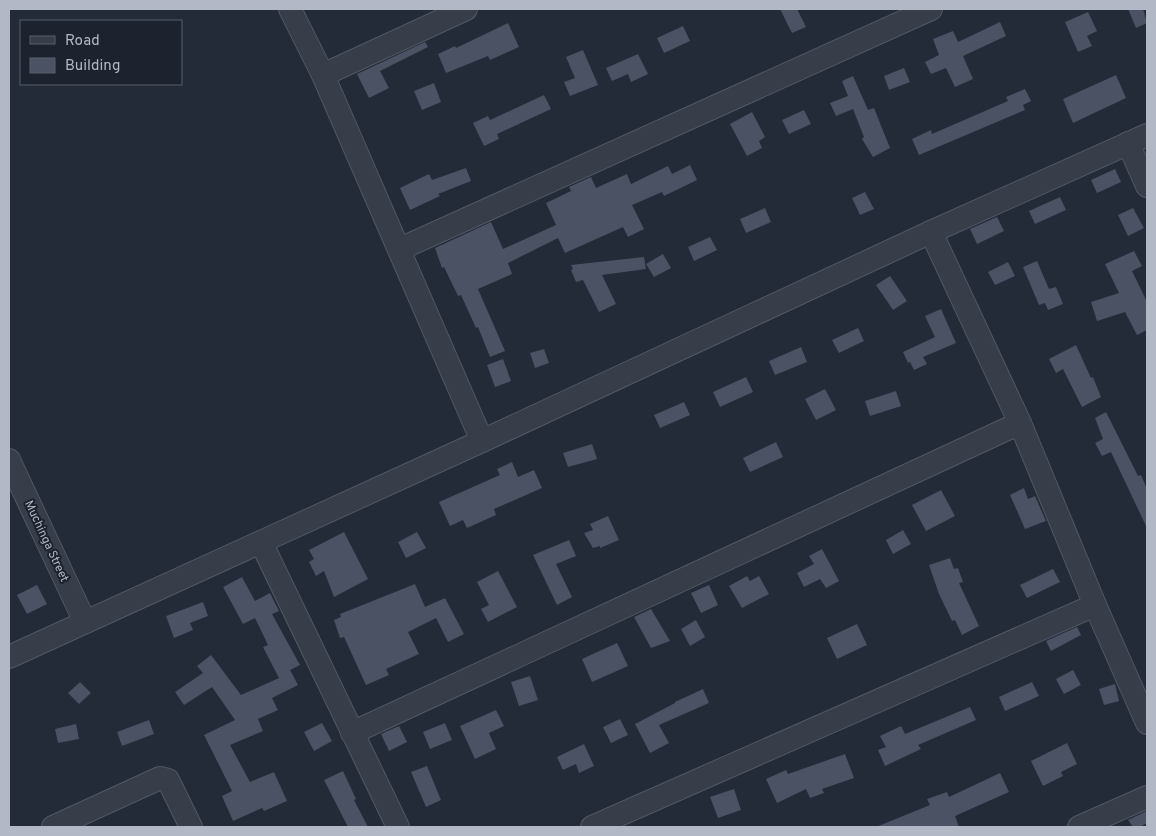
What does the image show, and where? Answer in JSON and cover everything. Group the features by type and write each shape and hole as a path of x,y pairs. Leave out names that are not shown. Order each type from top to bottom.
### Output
{"street":[{"path":"290,9 323,75 482,441"},
{"path":"323,75 466,9"},
{"path":"400,249 931,9"},
{"path":"9,657 482,441 931,232 1138,139 1147,186"},
{"path":"931,232 1020,423 1095,605 1147,723"},
{"path":"352,733 1020,423"},
{"name":"Muchinga Street","path":"9,460 85,622"},
{"path":"261,542 398,827"},
{"path":"592,827 1095,605"},
{"path":"53,827 160,778 168,780 191,827"},
{"path":"1080,827 1147,797"}],"building":[{"path":"780,9 797,9 806,27 792,33"},
{"path":"1128,9 1143,9 1147,23 1136,28"},
{"path":"1088,12 1097,31 1087,36 1092,46 1078,52 1065,22"},
{"path":"1000,22 1006,36 963,56 973,79 955,87 946,68 931,74 925,62 939,55 933,39 953,31 958,42"},
{"path":"508,23 519,47 490,60 488,56 446,73 438,54 455,46 456,48"},
{"path":"683,26 690,41 664,53 657,38"},
{"path":"425,42 428,47 380,71 389,88 369,98 357,74"},
{"path":"583,50 598,85 570,96 564,82 575,78 566,57"},
{"path":"638,54 648,74 631,82 628,74 612,81 606,68"},
{"path":"904,68 910,82 889,90 884,76"},
{"path":"1116,75 1126,98 1073,123 1063,99"},
{"path":"853,76 868,110 874,108 890,148 873,157 862,139 864,137 853,109 836,116 830,103 848,96 842,81"},
{"path":"434,83 441,102 422,110 414,91"},
{"path":"1025,89 1031,101 1023,105 1025,110 919,155 912,139 931,130 932,134 1008,101 1006,97"},
{"path":"544,95 551,109 497,134 499,139 484,146 473,123 488,116 490,120"},
{"path":"804,110 811,124 789,134 782,120"},
{"path":"752,112 765,137 759,141 762,148 747,156 730,124"},
{"path":"690,165 697,180 664,196 662,192 632,205 644,229 628,237 623,227 565,253 558,238 508,263 512,274 478,289 505,351 490,357 478,327 476,328 461,295 458,296 444,267 442,268 435,248 491,222 503,249 556,225 546,203 571,191 569,187 591,177 596,188 627,174 631,184 668,166 672,174"},
{"path":"466,168 471,181 438,194 440,196 410,210 400,188 429,174 432,180"},
{"path":"1115,169 1121,182 1097,193 1091,180"},
{"path":"865,192 874,209 860,215 852,198"},
{"path":"1060,197 1066,210 1035,224 1029,211"},
{"path":"765,208 771,222 746,233 740,219"},
{"path":"1133,208 1144,228 1128,236 1118,215"},
{"path":"997,217 1004,231 977,244 970,229"},
{"path":"710,237 717,250 694,261 688,247"},
{"path":"1134,251 1142,266 1132,271 1147,302 1147,330 1137,335 1125,312 1097,321 1091,302 1119,293 1105,264"},
{"path":"663,254 671,268 654,277 646,264"},
{"path":"644,257 646,269 602,275 616,304 599,312 583,280 576,282 571,270 573,269 571,265"},
{"path":"1037,261 1049,289 1056,287 1063,304 1048,310 1045,303 1039,305 1023,267"},
{"path":"1008,262 1015,276 995,285 988,272"},
{"path":"890,276 907,301 893,310 876,285"},
{"path":"941,309 956,343 923,357 927,364 914,370 903,352 935,337 925,316"},
{"path":"858,328 864,341 839,353 832,340"},
{"path":"1076,345 1101,397 1082,407 1063,369 1056,373 1049,359"},
{"path":"801,347 807,362 775,375 769,361"},
{"path":"544,349 549,363 535,368 530,353"},
{"path":"503,359 511,381 495,387 487,365"},
{"path":"746,377 753,392 720,407 713,392"},
{"path":"825,389 836,410 816,420 805,399"},
{"path":"896,391 901,406 870,416 865,401"},
{"path":"684,402 690,415 660,428 654,415"},
{"path":"1106,412 1138,476 1141,475 1147,489 1147,528 1111,452 1102,456 1095,443 1103,439 1095,418"},
{"path":"776,442 783,457 750,472 743,458"},
{"path":"592,444 597,459 568,467 563,453"},
{"path":"512,462 518,477 534,470 542,488 494,509 496,515 467,528 463,520 450,526 439,502 500,475 497,469"},
{"path":"1024,488 1028,499 1035,496 1046,521 1025,529 1010,495"},
{"path":"941,490 955,516 926,531 912,505"},
{"path":"608,516 619,540 600,548 600,546 593,548 584,533 593,530 590,524"},
{"path":"903,530 911,544 893,554 886,540"},
{"path":"344,532 368,579 334,597 324,571 316,576 309,562 314,559 309,550"},
{"path":"417,532 426,548 406,558 398,542"},
{"path":"569,540 576,556 556,564 572,597 557,605 533,555"},
{"path":"822,549 839,581 826,588 820,579 804,587 797,573 814,564 809,556"},
{"path":"950,558 954,569 958,568 963,582 959,583 979,626 962,635 955,620 952,621 939,594 929,565"},
{"path":"1053,569 1060,582 1027,598 1020,585"},
{"path":"498,571 517,607 488,622 481,609 489,605 477,582"},
{"path":"747,576 750,581 759,576 769,594 742,608 729,586"},
{"path":"242,577 255,601 270,593 279,611 272,614 300,665 290,670 298,685 272,698 278,710 258,719 263,731 230,745 250,782 274,772 287,801 264,811 262,808 233,821 222,796 232,791 204,735 235,720 212,687 184,705 175,692 203,673 197,666 211,655 241,695 279,678 263,647 268,645 255,618 243,624 223,587"},
{"path":"415,584 425,607 445,598 464,634 448,642 436,618 408,632 419,654 386,669 389,675 366,685 344,637 340,638 334,620 341,617 340,614"},
{"path":"37,585 47,604 27,614 17,595"},
{"path":"709,585 718,605 701,613 691,593"},
{"path":"203,602 208,616 190,623 193,630 174,638 166,616"},
{"path":"651,609 670,641 651,648 634,617"},
{"path":"696,620 705,637 690,646 681,629"},
{"path":"857,624 867,645 837,659 827,638"},
{"path":"1077,627 1081,635 1051,651 1046,641"},
{"path":"617,643 628,666 592,682 582,659"},
{"path":"1073,670 1081,685 1064,694 1056,679"},
{"path":"530,676 538,700 519,706 511,682"},
{"path":"80,682 91,693 79,704 68,693"},
{"path":"1032,682 1039,696 1005,711 999,697"},
{"path":"1115,684 1119,701 1104,705 1099,689"},
{"path":"703,689 709,703 659,725 669,743 650,753 635,724"},
{"path":"970,707 976,720 918,745 921,749 885,766 878,750 886,747 880,736 901,726 905,734"},
{"path":"496,710 504,726 489,733 496,749 475,759 460,726"},
{"path":"620,719 628,735 611,743 603,727"},
{"path":"149,720 154,734 122,746 117,732"},
{"path":"322,723 332,741 314,751 304,732"},
{"path":"445,723 452,740 430,749 423,732"},
{"path":"76,724 79,739 58,743 55,729"},
{"path":"399,726 407,742 389,751 381,734"},
{"path":"1067,743 1077,764 1061,772 1063,776 1043,786 1031,761"},
{"path":"584,744 594,766 579,773 576,764 563,770 557,757"},
{"path":"845,754 854,778 822,789 824,793 810,798 806,789 777,803 766,779 786,770 788,774"},
{"path":"427,766 441,800 426,807 411,772"},
{"path":"343,771 356,799 354,800 368,827 348,827 324,780"},
{"path":"1000,773 1009,792 955,816 959,827 876,827 930,805 927,799 947,792 949,797"},
{"path":"734,789 741,810 718,818 710,797"},
{"path":"1147,811 1147,823 1140,827 1133,827 1128,820"}]}
